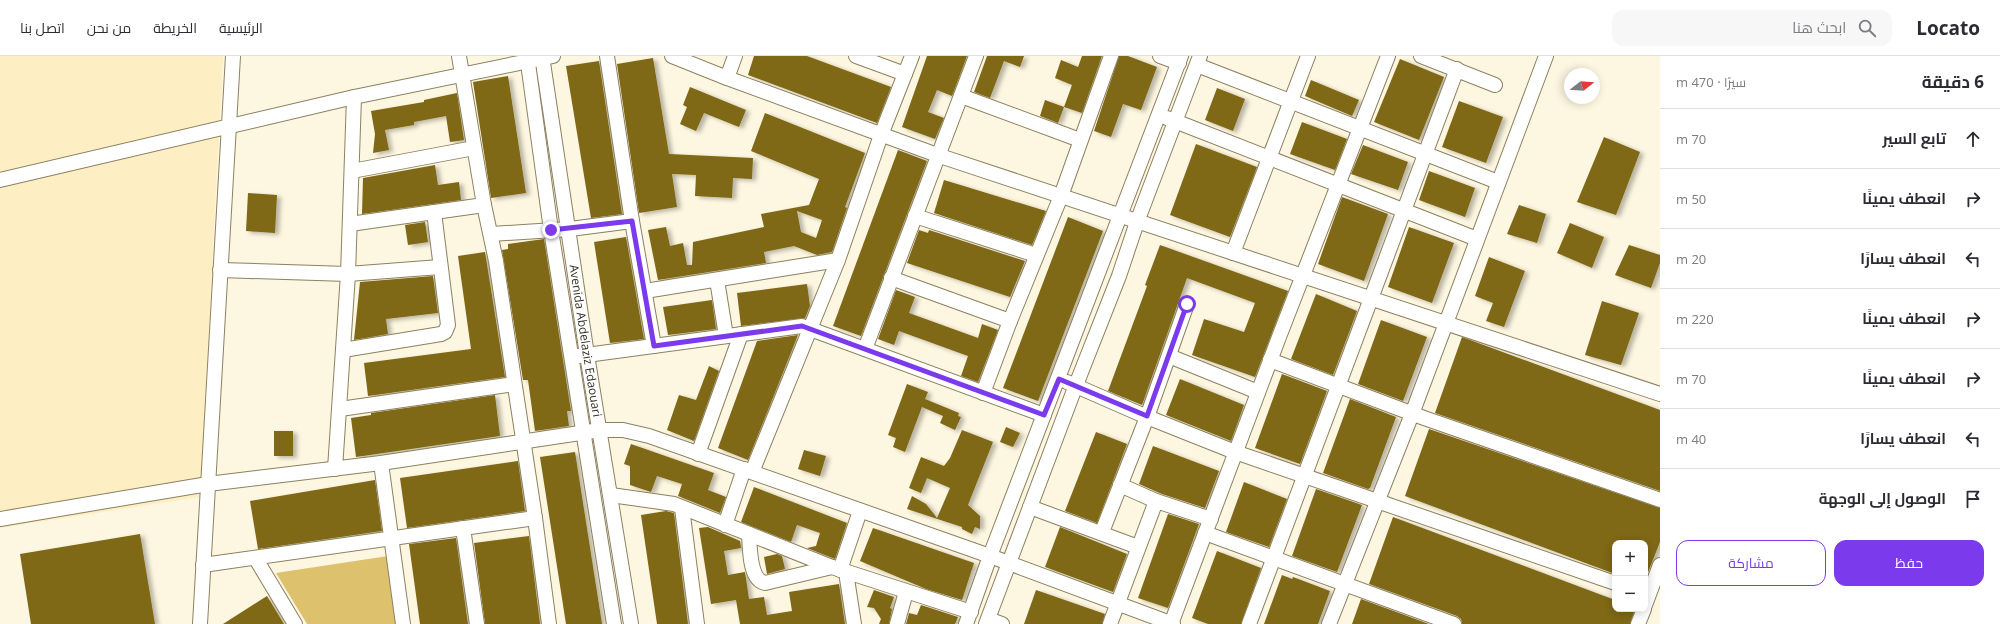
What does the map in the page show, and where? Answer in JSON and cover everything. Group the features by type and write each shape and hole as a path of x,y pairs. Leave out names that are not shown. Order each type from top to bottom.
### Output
{"street":[{"path":"200,624 233,56"},
{"path":"459,56 484,205 491,234 535,518 549,624"},
{"path":"607,56 632,221 654,346"},
{"path":"672,56 727,78 940,156 1302,277 1660,394"},
{"path":"727,78 735,56"},
{"path":"856,56 905,74"},
{"path":"725,525 811,328 838,260 881,135 912,56"},
{"path":"865,350 891,278 940,156 976,56"},
{"path":"983,393 1036,255 1061,196 1111,56"},
{"path":"611,495 666,502 839,570 906,592 969,618 990,556 1059,379 1180,59 1160,56"},
{"path":"1233,254 1290,100 1308,56"},
{"path":"0,518 208,484 381,463 584,432 623,430 637,432 990,556 1172,624 1235,452 1388,56"},
{"path":"1421,56 1495,85"},
{"path":"1329,624 1412,414 1546,56"},
{"path":"0,180 354,97 528,58 546,57"},
{"name":"Avenida Abdelaziz Edaouari","path":"546,57 588,355 631,624"},
{"name":"Avenida Abdelaziz Edaouari","path":"528,58 551,230 614,624"},
{"path":"1002,624 987,621 1076,386 1120,276 1137,222 1198,60 1360,129 1498,182"},
{"path":"1249,624 1456,69"},
{"path":"961,96 1080,140"},
{"path":"336,469 348,274 354,97"},
{"path":"1159,115 1404,210 1477,240"},
{"path":"352,172 474,148"},
{"path":"350,224 484,205"},
{"path":"344,350 445,332 448,325 434,212"},
{"path":"916,216 1036,255"},
{"path":"491,234 570,229 632,221"},
{"path":"645,291 838,260"},
{"path":"220,270 348,274 440,267"},
{"path":"891,278 1010,321"},
{"path":"717,280 726,336"},
{"path":"1102,532 1147,416 1187,304"},
{"path":"572,357 797,326 811,328 865,350 1044,415"},
{"path":"698,454 742,334"},
{"path":"1169,356 1258,392"},
{"path":"1270,360 1412,414 1660,500"},
{"path":"1059,379 1235,452 1612,582"},
{"path":"340,409 514,384"},
{"path":"381,463 403,624"},
{"path":"1120,485 1156,501 1211,519"},
{"path":"1110,624 1156,501"},
{"path":"1030,507 1102,532 1138,547"},
{"path":"682,508 697,624"},
{"path":"854,624 839,570 860,511"},
{"path":"203,565 256,559 535,518"},
{"path":"463,528 477,624"},
{"path":"1205,533 1454,624"},
{"path":"749,534 754,575 760,582 765,583 839,570"},
{"path":"256,559 295,624"},
{"path":"1650,598 1660,565"},
{"path":"897,624 906,592"},
{"path":"1638,624 1643,612"}],"shaded area":[{"path":"0,56 223,56 200,497 0,528"},
{"path":"388,556 397,624 307,624 276,573"}],"building":[{"path":"754,56 807,56 891,87 877,123 748,75"},
{"path":"927,56 967,56 952,96 937,90 928,112 944,118 935,139 902,127"},
{"path":"987,56 1024,56 1020,67 1004,61 990,98 974,92"},
{"path":"1082,56 1102,56 1082,113 1064,107 1072,85 1055,78 1061,60 1078,67"},
{"path":"1119,56 1128,56 1157,67 1141,110 1123,104 1111,137 1094,131"},
{"path":"653,58 669,154 753,158 752,179 733,178 732,198 695,196 696,175 672,174 677,207 639,213 617,64"},
{"path":"1400,59 1444,77 1419,140 1374,122"},
{"path":"599,61 622,214 591,218 566,66"},
{"path":"508,76 526,193 491,198 473,82"},
{"path":"1311,80 1359,100 1352,116 1305,96"},
{"path":"690,87 746,110 739,127 704,113 696,131 680,124 687,107 683,105"},
{"path":"1217,88 1245,99 1233,131 1205,120"},
{"path":"457,93 464,140 450,142 446,116 414,122 414,125 385,130 389,150 373,153 375,134 371,111 424,102 424,100"},
{"path":"1045,100 1064,107 1058,123 1040,116"},
{"path":"1459,101 1503,117 1486,163 1442,147"},
{"path":"765,113 865,153 845,207 847,208 832,252 817,255 794,246 764,252 766,263 658,280 648,230 666,227 670,246 683,243 687,265 692,265 693,242 764,227 761,214 809,205 819,179 751,151","holes":["797,211 822,220 816,238 801,232"]},
{"path":"1302,122 1347,139 1335,170 1290,154"},
{"path":"1604,137 1640,152 1616,215 1577,202"},
{"path":"1196,144 1257,167 1230,237 1170,215"},
{"path":"1363,145 1408,162 1398,190 1351,174"},
{"path":"898,150 927,161 861,336 833,326"},
{"path":"435,165 438,185 459,182 461,200 362,214 363,178"},
{"path":"1429,171 1475,188 1465,217 1419,200"},
{"path":"944,180 1046,211 1032,245 934,213"},
{"path":"248,193 277,195 275,233 246,231"},
{"path":"1342,197 1388,214 1364,281 1318,264"},
{"path":"1519,205 1546,214 1537,243 1507,234"},
{"path":"1068,217 1103,231 1038,401 1003,388"},
{"path":"425,222 428,242 408,245 405,225"},
{"path":"1570,223 1604,237 1592,268 1557,253"},
{"path":"1409,227 1454,243 1432,303 1388,287"},
{"path":"919,230 928,233 929,230 1025,261 1010,297 907,263"},
{"path":"626,237 644,339 610,343 594,242"},
{"path":"544,239 571,411 567,411 569,426 535,431 528,380 523,380 502,250 508,249 508,244"},
{"path":"1160,245 1288,291 1255,377 1192,355 1204,319 1244,332 1255,303 1187,278 1142,405 1108,391 1147,286 1145,285"},
{"path":"1629,245 1660,255 1660,263 1651,288 1615,275"},
{"path":"485,252 505,377 368,396 364,363 471,349 458,256"},
{"path":"1489,257 1525,271 1504,327 1486,321 1493,303 1475,296"},
{"path":"433,276 438,313 386,319 388,334 354,340 360,282"},
{"path":"807,284 810,306 805,318 741,326 737,293"},
{"path":"896,290 915,297 909,313 978,338 982,324 998,330 978,382 961,376 968,356 899,331 894,345 878,339"},
{"path":"1316,294 1357,311 1333,375 1291,359"},
{"path":"712,300 716,329 668,335 663,307"},
{"path":"1602,301 1639,313 1621,365 1585,355"},
{"path":"1381,320 1427,337 1403,401 1358,384"},
{"path":"798,335 748,460 718,448 757,341"},
{"path":"1462,337 1660,410 1660,491 1435,413"},
{"path":"709,366 719,371 694,441 667,430 679,395 696,400"},
{"path":"1282,374 1327,391 1300,464 1255,448"},
{"path":"1180,379 1244,405 1231,441 1166,415"},
{"path":"907,384 928,392 925,399 959,413 958,416 961,417 955,430 940,423 943,416 922,407 905,452 893,447 896,438 888,435"},
{"path":"495,395 500,436 356,457 351,418 371,415 371,413"},
{"path":"1350,399 1396,417 1370,488 1368,489 1323,473"},
{"path":"1006,427 1020,433 1013,447 1000,442"},
{"path":"1429,429 1660,508 1660,542 1648,572 1648,540 1612,540 1612,573 1405,496"},
{"path":"962,430 993,442 968,505 980,516 980,529 975,527 972,534 962,529 962,527 907,509 912,496 926,504 937,518 950,488 927,478 921,493 909,488 921,457 944,466 950,458"},
{"path":"274,431 293,431 293,456 274,456"},
{"path":"1096,432 1127,444 1097,523 1065,511"},
{"path":"631,444 714,473 708,490 726,497 720,513 678,496 682,484 657,476 651,492 630,485 630,466 624,464"},
{"path":"1153,446 1219,471 1205,508 1162,494 1139,484"},
{"path":"804,450 826,456 820,476 798,469"},
{"path":"575,452 602,624 566,624 540,457"},
{"path":"518,461 525,511 407,528 400,478"},
{"path":"375,480 382,531 258,549 250,501"},
{"path":"1244,482 1287,499 1269,547 1226,532"},
{"path":"754,487 847,523 835,559 807,548 816,546 820,533 797,525 791,542 741,522"},
{"path":"1316,489 1362,505 1337,572 1292,556"},
{"path":"666,511 674,513 688,624 657,624 641,515"},
{"path":"1168,514 1199,524 1168,608 1138,598"},
{"path":"1393,517 1612,599 1612,612 1634,612 1630,624 1462,624 1461,619 1457,616 1369,584"},
{"path":"708,527 740,541 741,548 724,551 728,575 745,572 749,599 764,597 767,615 792,611 789,592 839,584 845,624 740,624 736,600 711,604 699,528"},
{"path":"1060,527 1127,554 1113,592 1045,567"},
{"path":"873,528 974,563 962,600 926,589 860,561"},
{"path":"140,534 155,624 31,624 20,554"},
{"path":"529,536 540,624 485,624 474,543"},
{"path":"456,538 468,624 420,624 409,544"},
{"path":"1217,551 1261,568 1241,624 1208,624 1192,618"},
{"path":"777,554 782,556 785,569 767,574 764,557"},
{"path":"1282,575 1292,579 1293,577 1330,591 1318,624 1264,624"},
{"path":"874,590 894,597 890,608 892,609 889,624 879,624 881,619 874,608 867,607"},
{"path":"1036,590 1105,614 1102,624 1024,624"},
{"path":"267,596 284,624 223,624"},
{"path":"1361,599 1429,624 1352,624"},
{"path":"921,605 958,617 955,624 906,624 909,613 917,615"}],"route":[{"path":"551,230 632,221 654,346 802,326 811,328 865,350 1044,415 1059,379 1147,416 1187,304"}]}
